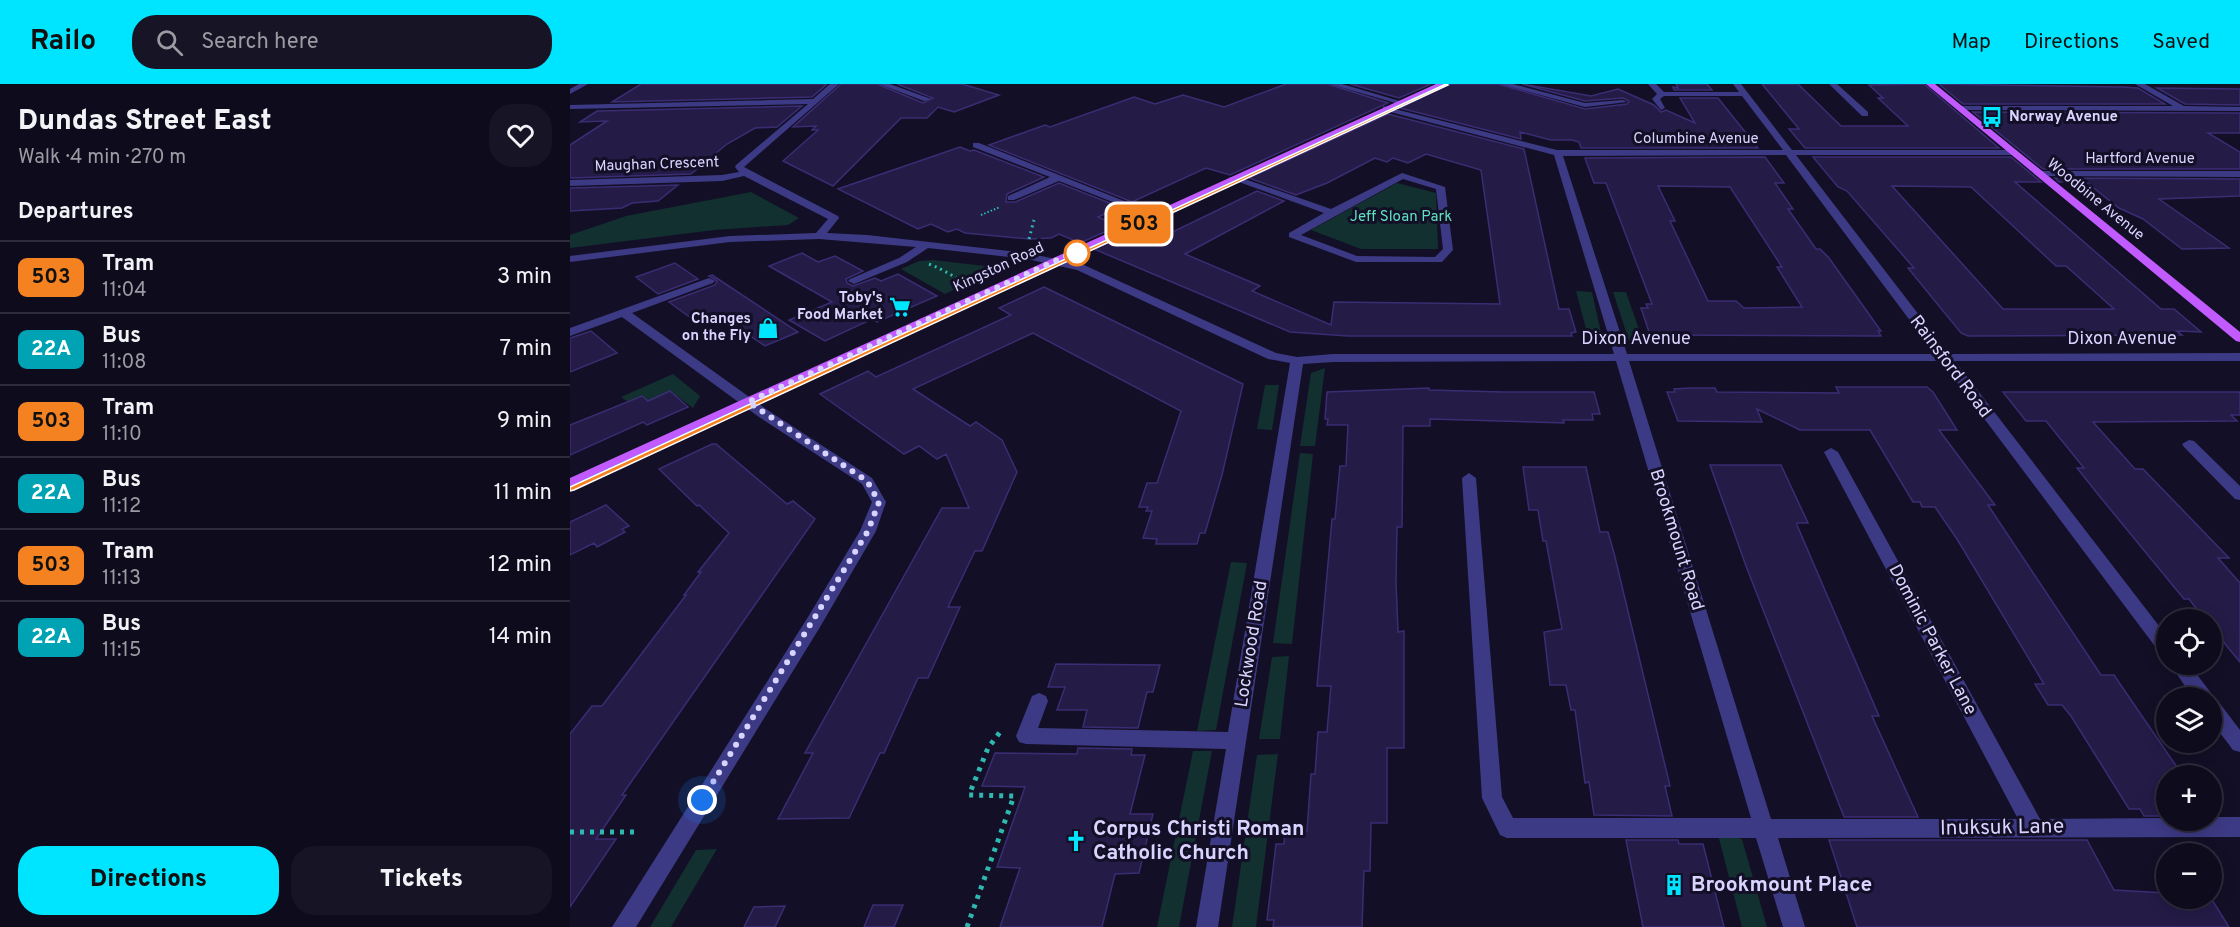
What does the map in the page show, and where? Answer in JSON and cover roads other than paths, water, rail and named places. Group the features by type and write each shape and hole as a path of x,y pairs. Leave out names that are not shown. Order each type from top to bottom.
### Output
{"main road":[{"name":"Kingston Road","path":"570,484 1233,178 1443,84"},
{"name":"Woodbine Avenue","path":"1930,84 2240,338"}],"street":[{"path":"570,92 584,84"},
{"path":"819,236 834,218 745,173 739,167 835,84"},
{"path":"883,84 927,99"},
{"path":"1334,84 1399,102"},
{"path":"1504,84 1585,105 1623,102"},
{"path":"1653,84 1662,94"},
{"name":"Rainsford Road","path":"1737,84 1942,357 2156,635"},
{"path":"1833,84 1865,114"},
{"path":"2139,84 2182,109"},
{"path":"1661,108 1656,99 1662,94 1745,94"},
{"path":"570,107 815,101"},
{"name":"Columbine Avenue","path":"1386,108 1557,153 2013,152"},
{"path":"1959,108 2240,109"},
{"path":"976,146 1154,215"},
{"name":"Brookmount Road","path":"1557,153 1562,161 1794,927"},
{"name":"Maughan Crescent","path":"570,183 722,178 745,173"},
{"name":"Hartford Avenue","path":"2040,174 2240,174"},
{"path":"1233,178 1332,213 1402,176 1440,187 1448,250 1438,260 1356,259 1293,235 1332,213"},
{"path":"1011,198 1057,178"},
{"name":"Dixon Avenue","path":"570,259 699,242 819,236 925,244 1054,261 1080,267 1272,356 1297,361 1333,358 1621,356 2240,357"},
{"path":"854,281 903,260 925,244"},
{"path":"570,332 709,280"},
{"path":"623,312 748,402 867,481 879,502 868,531 814,622 623,927"},
{"name":"Lockwood Road","path":"1207,927 1297,361"},
{"path":"2189,444 2240,495"},
{"name":"Dominic Parker Lane","path":"1832,452 2033,828"},
{"name":"Inuksuk Lane","path":"1469,478 1492,798 1507,828 1764,827 1812,830 2240,826"},
{"path":"1039,701 1026,736 1236,741"},
{"path":"2222,721 2240,744"}],"tram line":[{"path":"570,487 1446,84"},
{"name":"503","path":"570,487 1417,95 1446,84"}],"place":[{"name":"Norway Avenue","path":"1992,117"},
{"name":"Toby's Food Market","path":"900,307"},
{"name":"Changes on the Fly","path":"768,328"},
{"name":"Corpus Christi Roman Catholic Church","path":"1076,841"},
{"name":"Brookmount Place","path":"1674,885"}],"park label":[{"name":"Jeff Sloan Park","path":"1401,217"}]}
